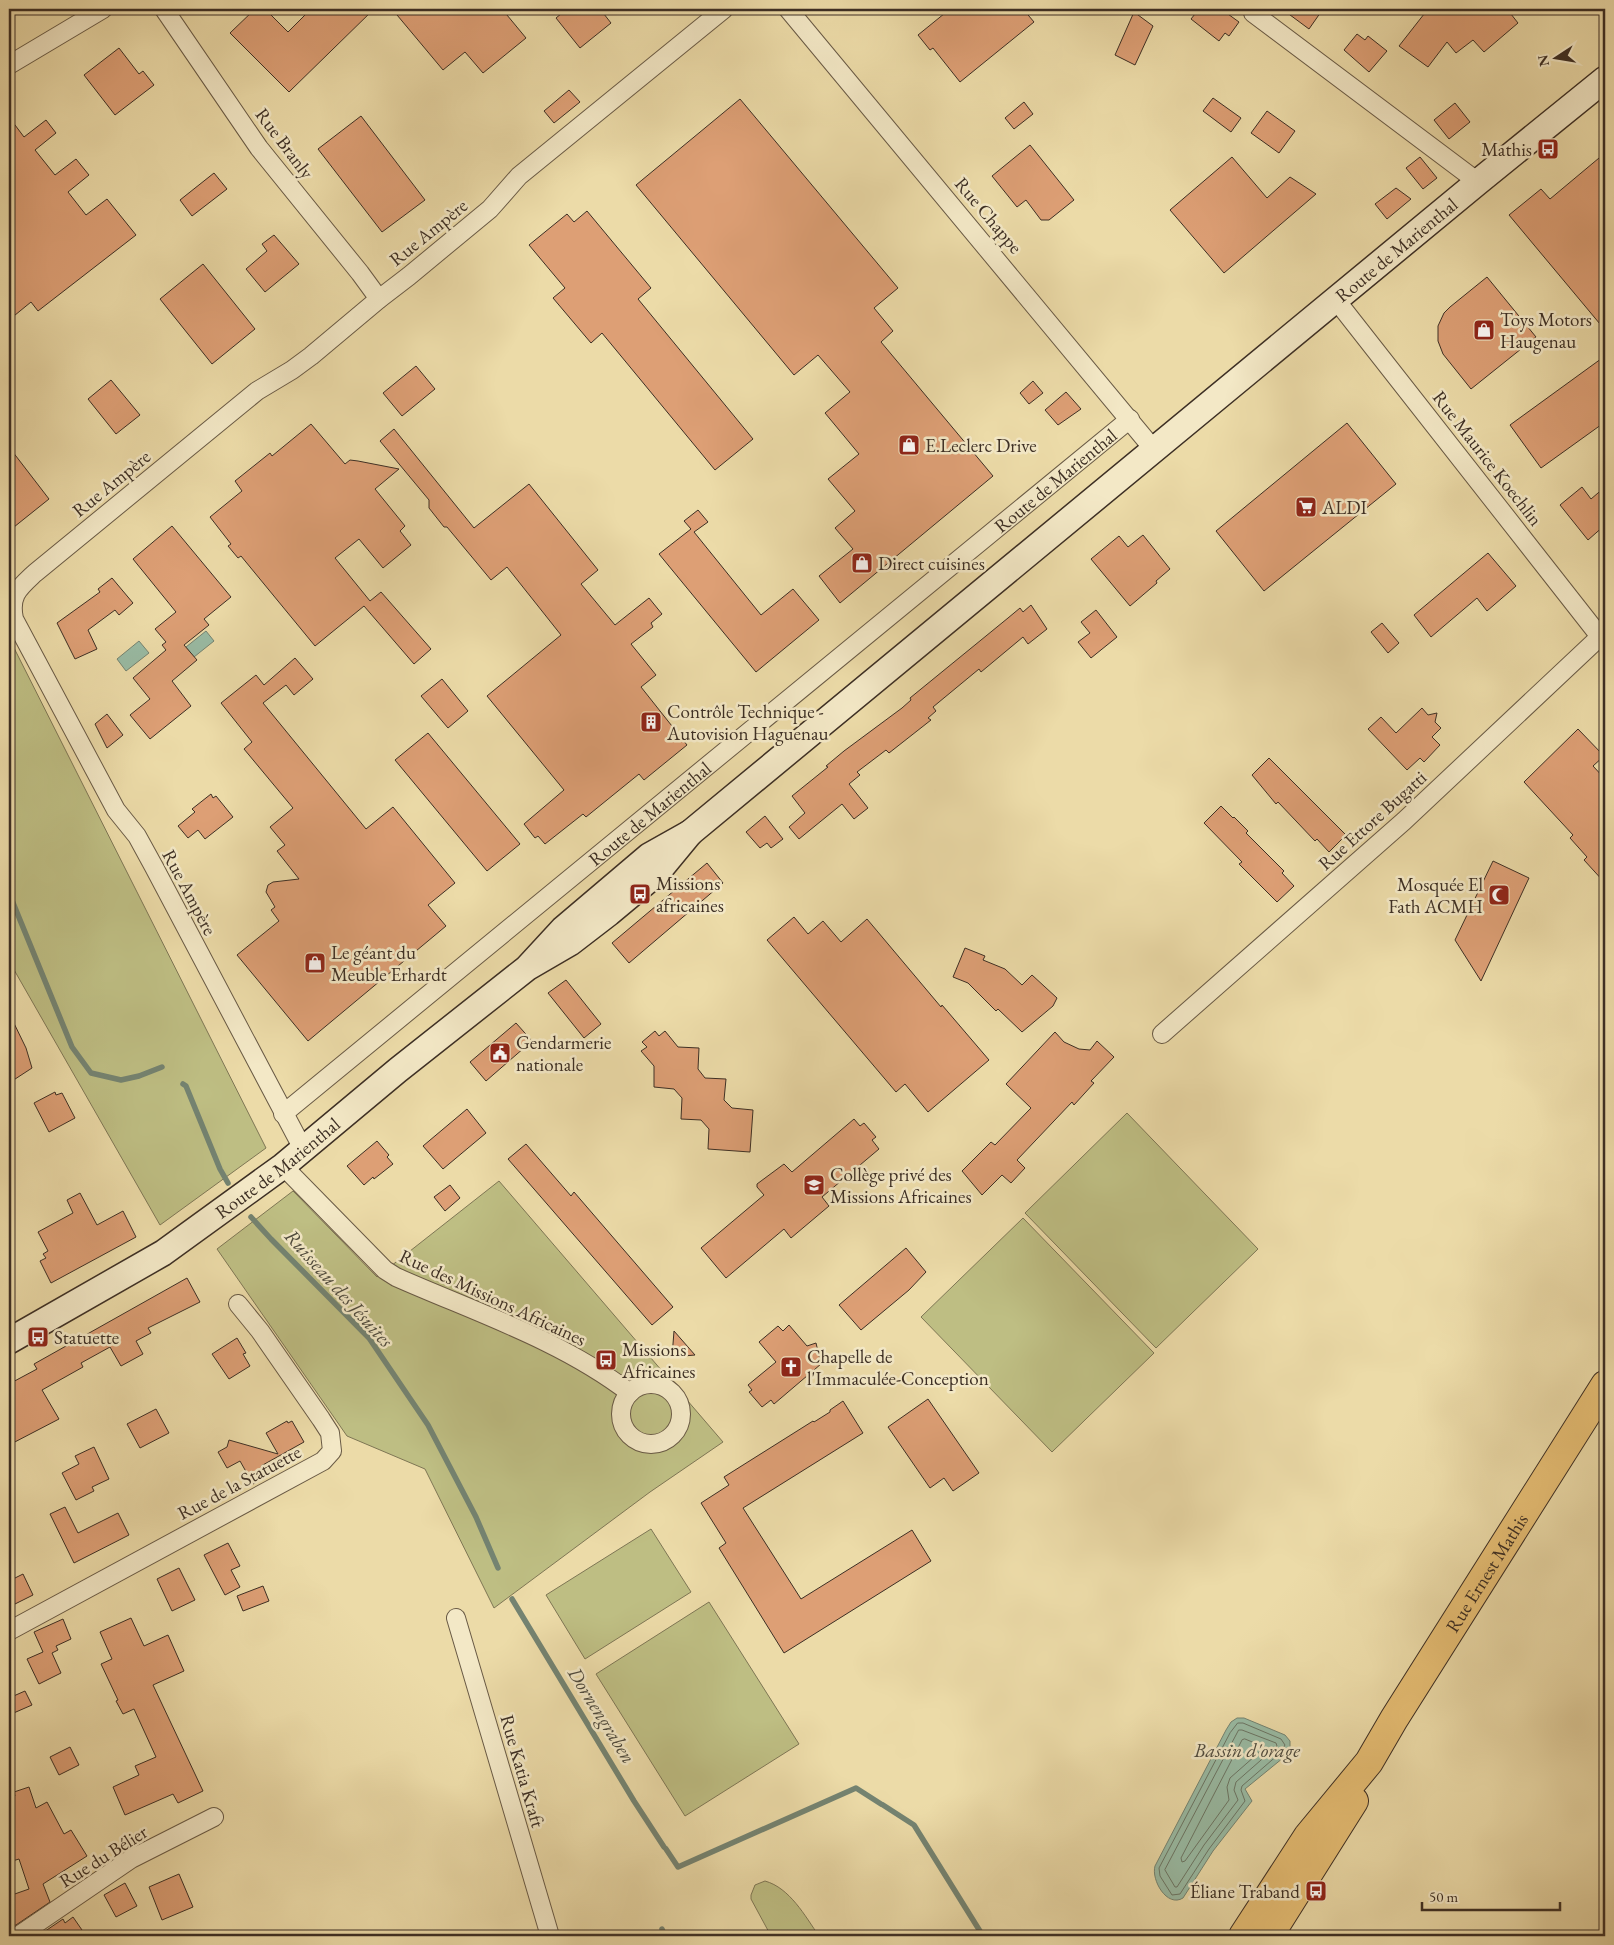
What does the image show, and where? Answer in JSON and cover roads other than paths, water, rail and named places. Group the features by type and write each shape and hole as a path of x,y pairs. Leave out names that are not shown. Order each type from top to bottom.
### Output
{"main road":[{"name":"Rue Ernest Mathis","path":"1243,1936 1308,1836 1368,1762 1605,1385"},
{"name":"Rue Ernest Mathis","path":"1270,1936 1352,1806 1368,1762"}],"street":[{"path":"9,65 103,9"},
{"name":"Rue Branly","path":"164,9 259,148 379,299"},
{"name":"Rue Ampère","path":"303,1149 154,867 137,836 116,810 14,618 13,598 18,589 35,573 257,391 292,370 490,209 519,176 724,9"},
{"name":"Rue Chappe","path":"788,9 1155,451"},
{"name":"Route de Marienthal","path":"1253,13 1478,182"},
{"name":"Route de Marienthal","path":"9,1341 163,1253 283,1166 398,1070 527,968 570,943 609,913 657,873 690,834 1605,79"},
{"name":"Rue Maurice Koechlin","path":"1336,300 1604,637"},
{"name":"Route de Marienthal","path":"284,1114 1130,419"},
{"name":"Rue Ettore Bugatti","path":"1162,1034 1404,821 1604,637"},
{"name":"Rue des Missions Africaines","path":"283,1166 385,1270 396,1277 539,1340 599,1371 630,1393"},
{"name":"Rue de la Statuette","path":"9,1631 323,1461 332,1451 330,1433 260,1331 238,1304"},
{"name":"Rue Katia Kraft","path":"456,1618 550,1936"},
{"name":"Rue du Bélier","path":"18,1936 131,1859 214,1817"}],"water":[{"path":"206,631 214,641 194,657 186,647"},
{"path":"139,641 149,653 126,671 117,659"},
{"name":"Bassin d'orage","path":"1237,1718 1244,1718 1285,1735 1290,1741 1290,1747 1283,1758 1245,1789 1252,1801 1213,1851 1183,1898 1171,1899 1166,1896 1158,1885 1154,1872 1155,1866 1226,1730 1231,1722"}],"waterway":[{"name":"Ruisseau des Jésuites","path":"9,893 72,1047 91,1073 121,1080 139,1076 162,1067"},
{"name":"Ruisseau des Jésuites","path":"183,1084 186,1086 220,1169 228,1183"},
{"name":"Ruisseau des Jésuites","path":"251,1217 369,1338 428,1425 476,1517 498,1568"},
{"name":"Dornengraben","path":"512,1599 634,1801 664,1847"},
{"name":"Dornengraben","path":"666,1849 678,1867 856,1788 881,1804"},
{"name":"Dornengraben","path":"883,1805 914,1825 983,1936"},
{"path":"662,1929 665,1936"}],"place":[{"name":"Mathis","path":"1548,149"},
{"name":"Toys Motors Haugenau","path":"1484,330"},
{"name":"E.Leclerc Drive","path":"909,445"},
{"name":"ALDI","path":"1306,507"},
{"name":"Direct cuisines","path":"862,563"},
{"name":"Contrôle Technique - Autovision Haguenau","path":"651,722"},
{"name":"Missions africaines","path":"640,894"},
{"name":"Mosquée El Fath ACMH","path":"1499,895"},
{"name":"Le géant du Meuble Erhardt","path":"315,963"},
{"name":"Gendarmerie nationale","path":"500,1053"},
{"name":"Collège privé des Missions Africaines","path":"814,1185"},
{"name":"Statuette","path":"38,1337"},
{"name":"Missions Africaines","path":"606,1360"},
{"name":"Chapelle de l'Immaculée-Conception","path":"791,1367"},
{"name":"Éliane Traband","path":"1316,1891"}]}
